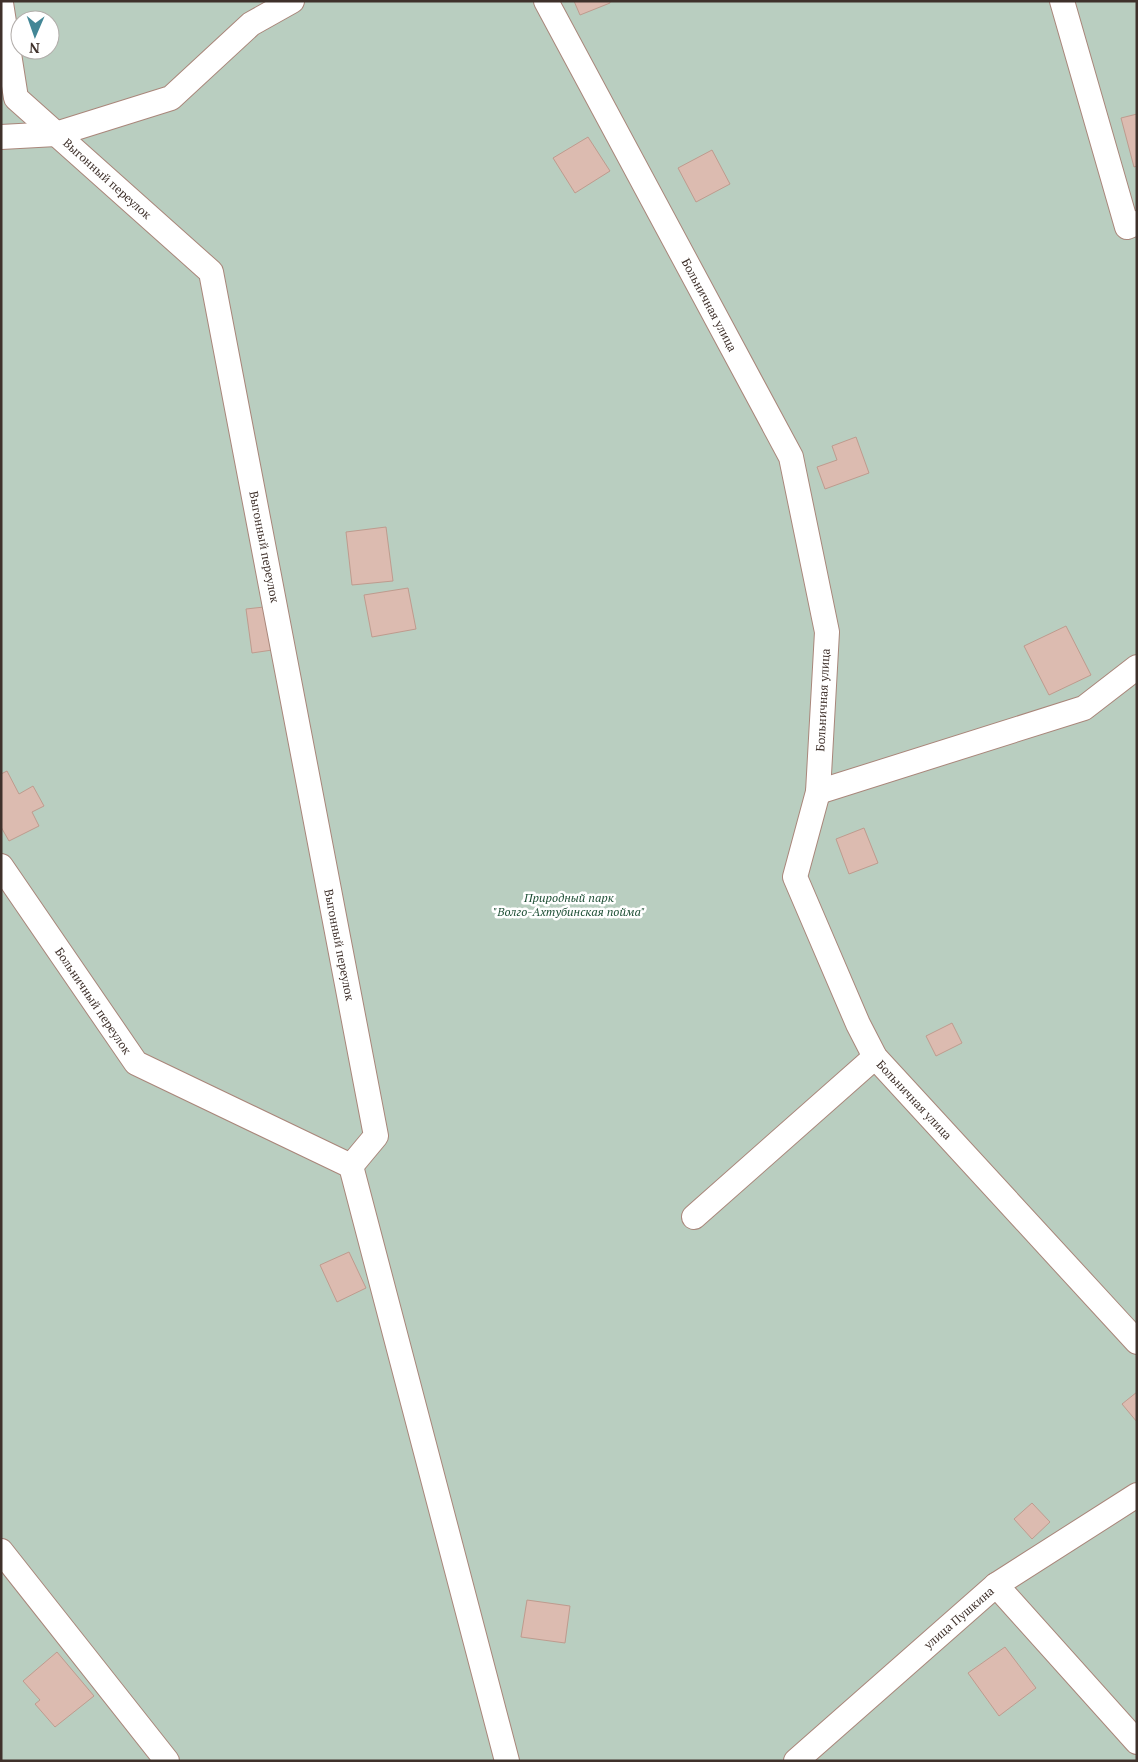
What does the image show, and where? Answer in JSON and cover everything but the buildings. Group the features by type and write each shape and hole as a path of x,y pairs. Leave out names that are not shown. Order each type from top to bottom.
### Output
{"street":[{"path":"1,138 56,134 171,98 251,24 292,1"},
{"name":"Больничная улица","path":"546,1 791,457 827,632 818,792 795,876 858,1024 875,1057 1137,1342"},
{"path":"1062,1 1127,227 1137,223"},
{"name":"Выгонный переулок","path":"1,3 16,98 211,272 376,1136 351,1166"},
{"path":"818,792 1084,708 1137,667"},
{"name":"Больничный переулок","path":"1,866 136,1063 351,1166"},
{"path":"694,1217 875,1057"},
{"path":"351,1166 507,1761"},
{"name":"улица Пушкина","path":"796,1761 996,1585 1137,1495"},
{"path":"1,1552 167,1761"},
{"path":"996,1585 1137,1742"}],"green space":[{"name":"Природный парк \"Волго-Ахтубинская пойма\"","path":"1,1 1137,1 1137,1761 1,1761"}]}
